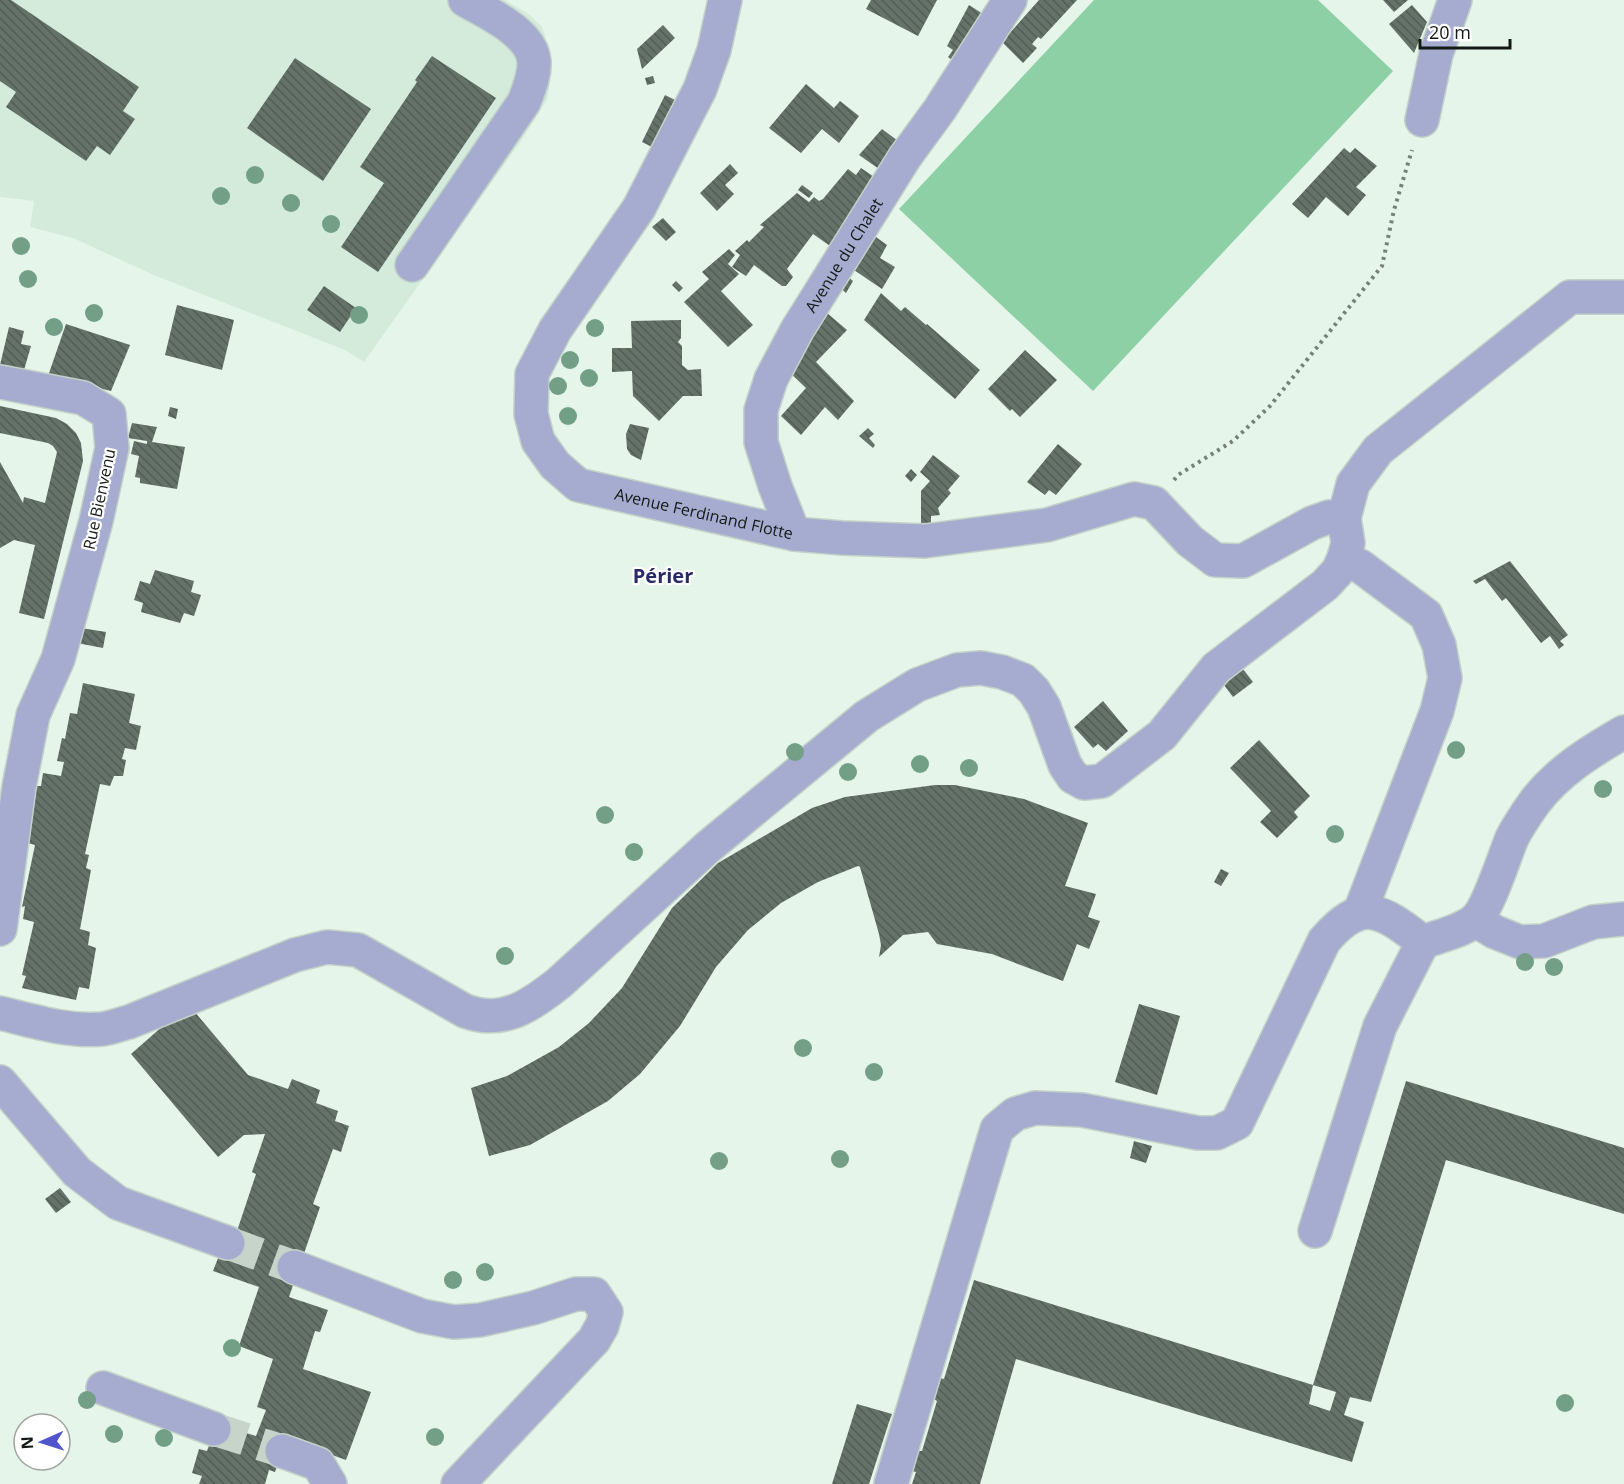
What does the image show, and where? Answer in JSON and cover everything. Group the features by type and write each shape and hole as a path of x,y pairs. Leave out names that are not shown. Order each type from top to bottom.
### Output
{"street":[{"path":"412,265 524,102 532,78 534,60 532,53 516,30 465,0"},
{"name":"Avenue Ferdinand Flotte","path":"725,0 714,50 700,89 639,207 555,330 532,374 531,414 538,441 555,465 578,485 794,534 842,538 925,541 1047,525 1134,499 1154,504"},
{"name":"Avenue du Chalet","path":"794,534 761,442 761,410 771,379 797,330 899,167 940,109 1010,0"},
{"path":"1422,120 1436,54 1455,0"},
{"path":"0,1013 47,1025 78,1029 104,1029 129,1022 295,955 327,947 358,950 465,1011 479,1016 504,1015 536,1002 560,983 708,847 867,716 917,685 957,670 981,668 1002,672 1023,680 1034,691 1044,707 1065,765 1073,777 1084,783 1102,781 1162,735 1216,668 1325,585 1338,571 1348,543 1344,518 1353,484 1378,450 1570,297 1624,297"},
{"name":"Rue Bienvenu","path":"0,382 83,398 109,414 112,448 96,521 58,659 33,716 19,787 0,929"},
{"path":"1154,504 1190,541 1215,560 1243,561 1312,523 1329,517 1344,518"},
{"path":"1344,558 1360,566 1426,615 1439,645 1445,678 1437,711 1360,912"},
{"path":"1315,1231 1380,1026 1423,942 1457,930 1475,920 1489,896 1513,836 1535,802 1562,774 1593,750 1624,732"},
{"path":"891,1484 997,1129 1015,1114 1035,1107 1082,1110 1198,1133 1217,1133 1237,1122 1324,941 1338,924 1360,912 1380,913 1397,922 1423,942"},
{"path":"1475,920 1495,932 1520,942 1544,941 1593,922 1624,919"},
{"path":"0,1082 77,1172 118,1203 228,1243"},
{"path":"294,1267 422,1316 454,1322 490,1318 576,1294 594,1294 606,1312 594,1341 458,1484"},
{"path":"103,1388 214,1429"},
{"path":"282,1451 318,1464 330,1484"}],"path":[{"path":"1154,504 1178,475 1233,441 1270,406 1382,266 1394,210 1422,120"}],"shaded area":[{"path":"0,0 505,0 530,15 542,27 550,50 552,71 547,100 521,141 364,362 345,350 156,276 73,238 30,227 34,201 0,197"}],"green space":[{"path":"1094,0 1318,0 1393,71 1093,391 899,209"}],"building":[{"path":"0,0 11,0 139,87 123,111 135,119 110,155 97,146 86,161 6,107 16,92 0,81"},
{"path":"871,0 937,0 918,36 866,9"},
{"path":"1039,0 1077,0 1041,39 1038,37 1032,44 1037,48 1023,63 1002,42"},
{"path":"1383,0 1408,0 1394,12"},
{"path":"969,5 986,16 955,62 948,57 953,50 947,46"},
{"path":"1412,5 1427,22 1414,53 1389,24"},
{"path":"663,25 675,38 642,69 637,49"},
{"path":"432,56 496,98 378,272 341,247 384,183 360,167"},
{"path":"295,58 371,109 323,181 247,128"},
{"path":"653,76 655,83 647,85 645,78"},
{"path":"806,84 834,108 840,101 859,116 839,143 822,129 801,153 769,128"},
{"path":"665,95 681,103 658,150 642,142"},
{"path":"882,129 898,141 879,169 859,155"},
{"path":"1344,148 1350,153 1355,148 1377,166 1356,187 1366,195 1348,216 1326,197 1308,218 1292,204"},
{"path":"730,164 738,173 725,185 734,194 717,211 700,193"},
{"path":"861,168 877,179 833,248 813,234 787,269 793,277 786,286 782,286 754,265 746,276 732,267 740,255 735,251 747,240 749,242 764,227 760,225 797,193 809,202 814,197 819,201 848,169 856,175"},
{"path":"802,185 813,193 809,198 798,190"},
{"path":"663,218 676,232 666,241 652,227"},
{"path":"869,232 887,245 880,258 895,267 882,289 854,270 863,257 860,255"},
{"path":"729,249 735,255 728,264 739,274 721,291 753,325 728,347 684,302 709,279 702,272"},
{"path":"843,273 853,281 846,293 836,284"},
{"path":"676,281 683,288 679,292 672,285"},
{"path":"324,286 356,308 340,332 307,310"},
{"path":"881,293 901,311 905,307 927,324 980,370 955,399 864,320"},
{"path":"177,305 234,320 222,370 165,355"},
{"path":"820,307 847,330 816,362 854,401 838,420 825,407 801,435 781,416 806,388 787,370"},
{"path":"681,320 681,338 678,342 682,346 682,365 688,370 701,369 702,396 683,396 659,421 633,396 632,371 612,372 612,348 632,348 631,321"},
{"path":"66,324 130,345 111,391 48,376"},
{"path":"9,327 24,331 21,344 31,346 24,370 0,365"},
{"path":"1025,350 1057,380 1020,417 1012,409 1010,411 988,389"},
{"path":"0,406 56,418 76,433 81,443 83,461 44,619 19,613 35,545 14,540 0,548 0,462 23,503 24,497 45,503 57,452 48,443 0,433"},
{"path":"170,407 178,409 176,419 168,416"},
{"path":"132,423 157,427 152,442 185,447 177,489 140,483 140,478 135,477 139,456 131,454 134,441 147,444 147,441 128,438"},
{"path":"630,424 649,428 641,460 631,455 627,449 626,434"},
{"path":"868,428 874,434 869,438 875,445 873,448 859,436"},
{"path":"1058,444 1082,464 1056,495 1049,490 1045,495 1027,482"},
{"path":"933,455 960,476 948,490 951,493 938,508 940,515 931,516 931,531 921,531 921,491 930,481 920,472"},
{"path":"911,469 917,475 911,482 905,476"},
{"path":"1510,561 1568,635 1560,641 1564,645 1559,649 1550,636 1541,643 1506,598 1502,601 1485,579 1476,584 1473,581"},
{"path":"155,570 194,581 191,592 201,595 194,616 184,613 180,623 141,612 143,603 134,600 140,581 150,584"},
{"path":"81,628 106,632 103,648 77,643"},
{"path":"1243,669 1253,682 1233,697 1224,685"},
{"path":"83,683 135,694 129,723 141,726 136,750 125,748 122,759 126,760 123,776 114,776 110,786 100,784 85,854 89,855 86,868 91,870 80,929 90,932 88,945 96,948 89,989 79,987 76,1000 22,988 26,976 22,975 34,922 23,919 25,906 22,907 35,845 24,842 37,786 41,786 43,773 61,776 64,762 57,761 62,738 65,739 70,713 77,714"},
{"path":"1103,701 1128,731 1106,751 1098,744 1093,748 1074,727"},
{"path":"1259,740 1310,796 1294,812 1298,817 1277,838 1260,822 1271,811 1230,768"},
{"path":"935,785 955,785 1024,799 1088,823 1065,886 1096,894 1088,917 1100,921 1089,949 1077,944 1063,981 992,954 937,944 928,932 903,935 879,957 881,945 879,934 858,866 818,882 781,903 748,930 716,967 680,1026 640,1074 608,1101 530,1145 489,1156 471,1088 507,1076 559,1047 589,1023 622,988 672,908 718,863 812,808 845,797"},
{"path":"1221,869 1229,873 1221,886 1214,882"},
{"path":"188,1004 248,1075 288,1089 292,1079 320,1090 316,1103 338,1111 335,1121 349,1126 341,1152 333,1149 313,1204 320,1207 289,1297 328,1310 320,1332 315,1331 303,1369 371,1392 346,1460 321,1451 284,1447 275,1472 269,1470 265,1484 199,1484 202,1476 192,1473 199,1449 207,1451 217,1424 256,1436 266,1410 257,1407 273,1359 239,1346 259,1287 213,1271 222,1248 235,1237 256,1174 252,1172 265,1134 244,1135 218,1157 131,1054"},
{"path":"1139,1004 1180,1016 1157,1095 1115,1082"},
{"path":"1406,1081 1624,1148 1624,1214 1446,1160 1371,1402 1350,1397 1344,1415 1364,1422 1352,1462 1016,1359 980,1484 912,1484 916,1472 912,1471 918,1451 922,1451 937,1401 934,1399 940,1378 944,1379 974,1280 1313,1385","holes":["1313,1385 1336,1392 1330,1411 1309,1404"]},
{"path":"1134,1141 1152,1146 1146,1163 1130,1158"},
{"path":"60,1188 71,1202 56,1213 45,1199"},
{"path":"857,1404 892,1414 869,1484 832,1484"}],"tunnel":[{"path":"228,1243 294,1267"},
{"path":"214,1429 282,1451"}],"district":[{"name":"Périer","path":"663,575"}]}
